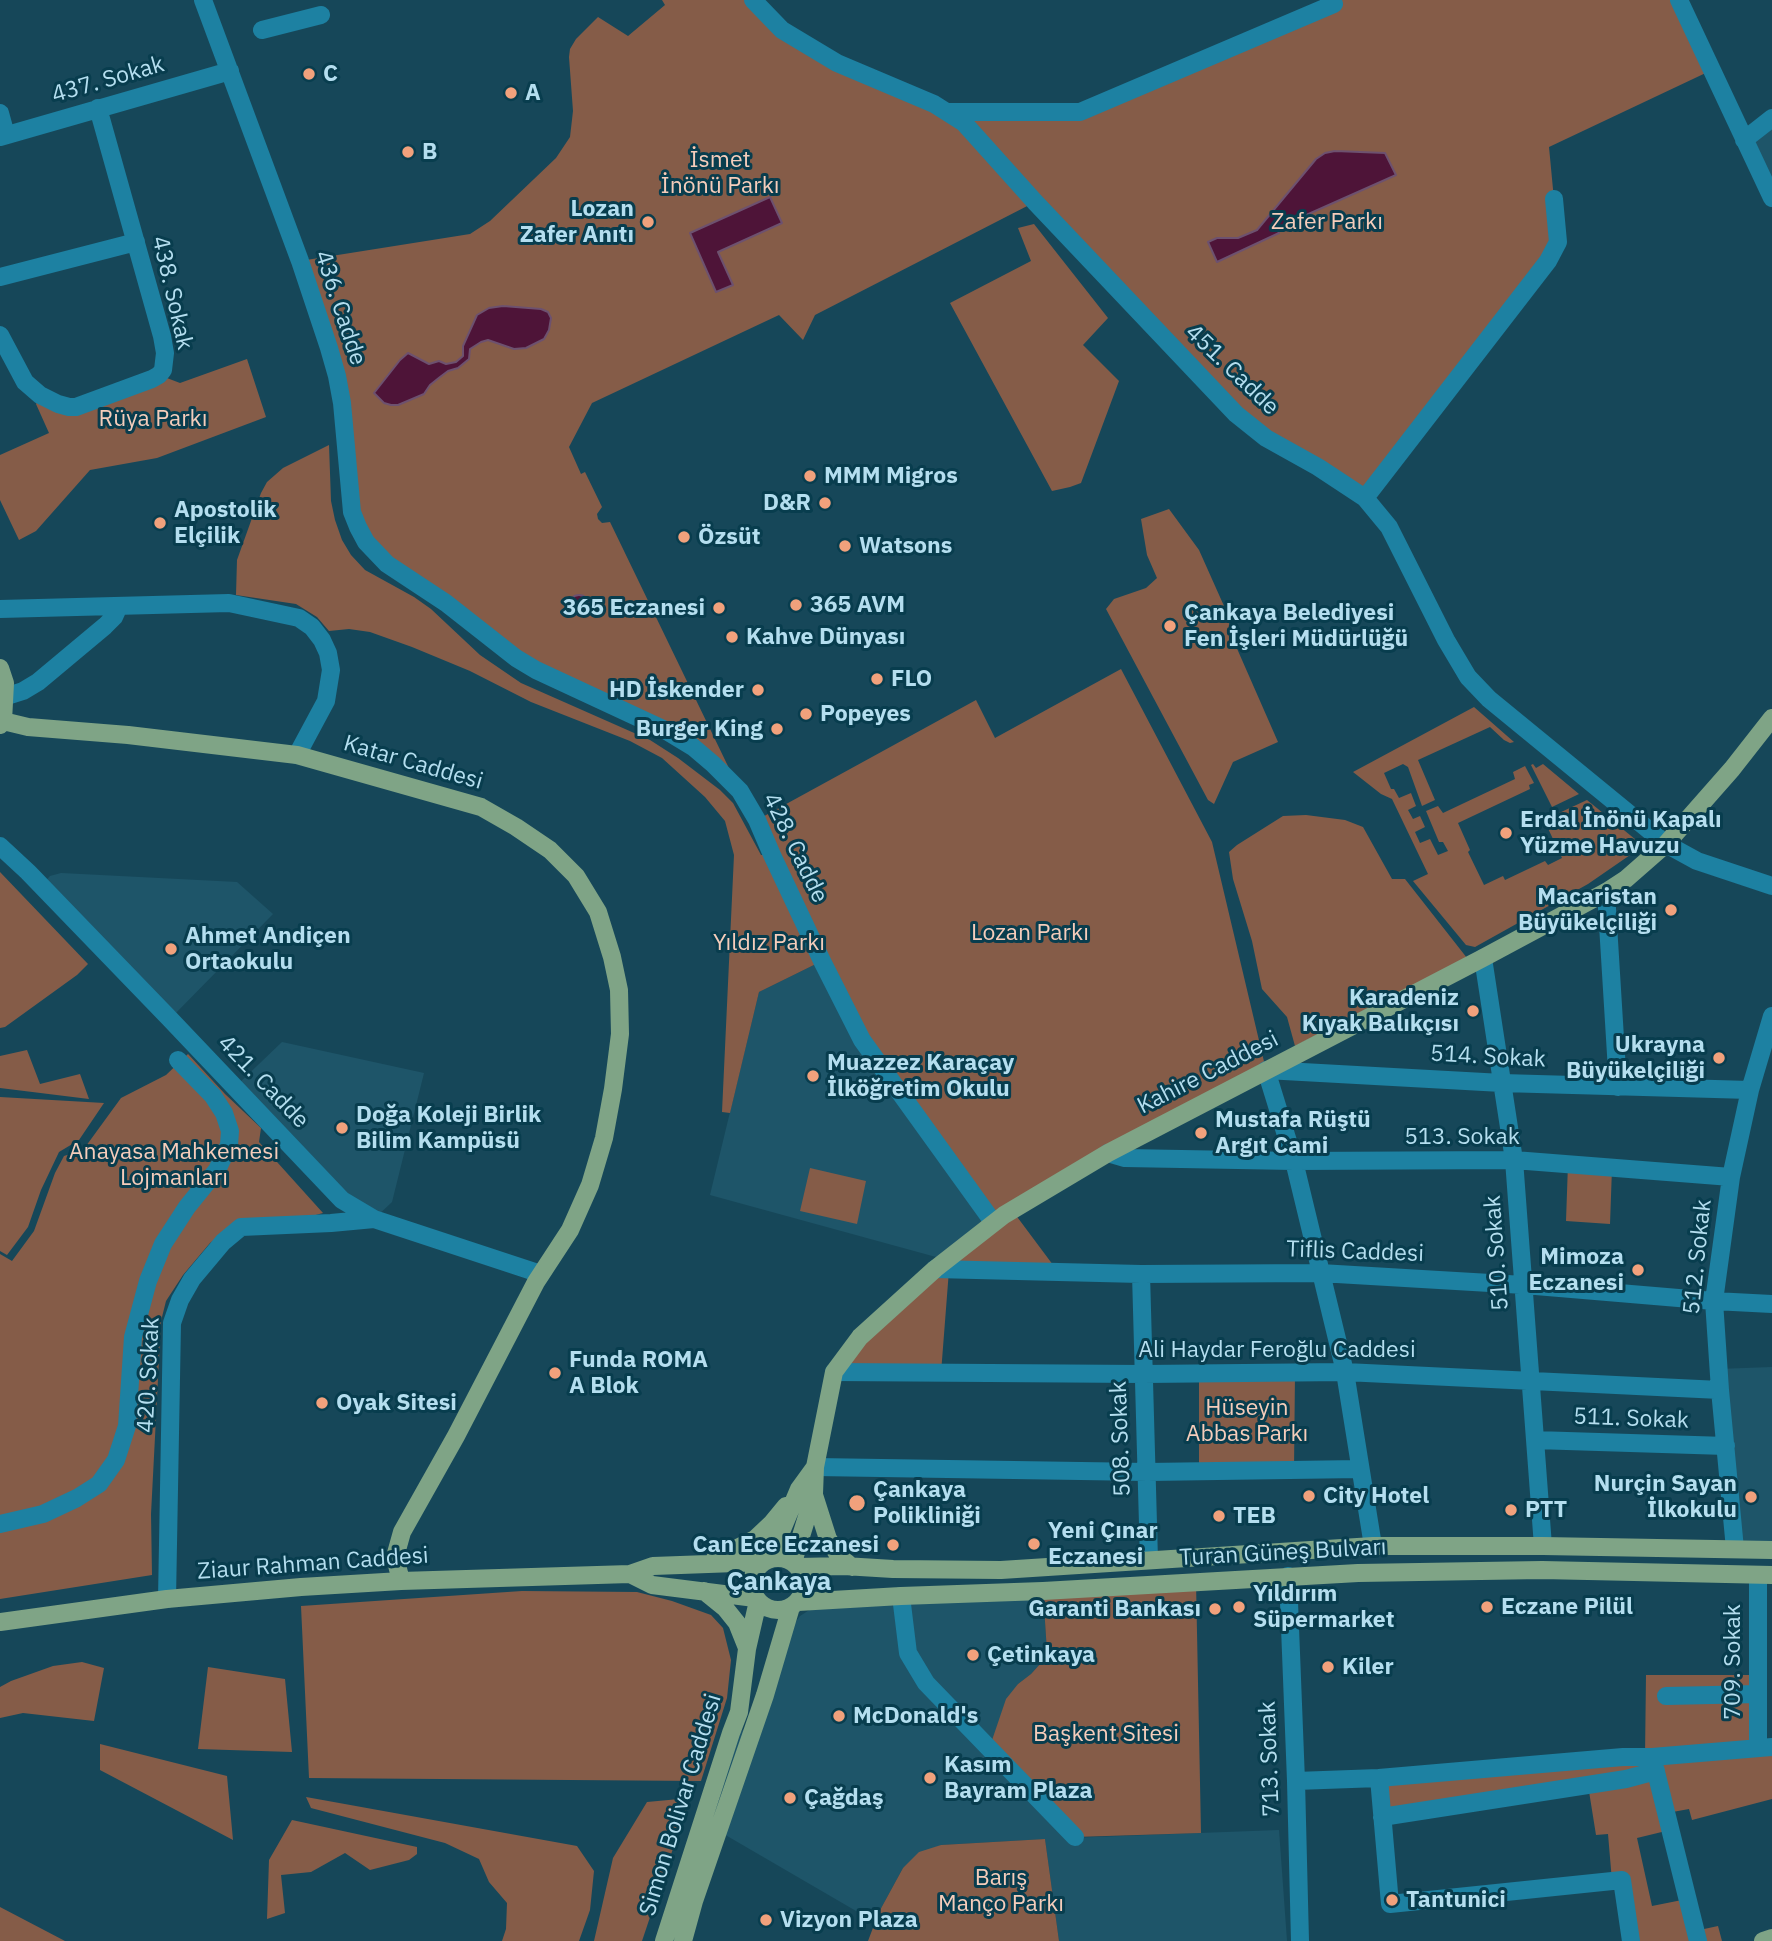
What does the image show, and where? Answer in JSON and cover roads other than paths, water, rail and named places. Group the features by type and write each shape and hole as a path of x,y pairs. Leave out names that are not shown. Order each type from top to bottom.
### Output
{"main road":[{"path":"0,668 5,683 1,723"},
{"name":"Kahire Caddesi","path":"806,1492 815,1467 834,1372 860,1337 935,1269 993,1222 1108,1153 1606,892 1642,866 1666,844 1772,719"},
{"name":"Katar Caddesi","path":"1,723 128,734 297,755 481,807 551,850 576,876 598,912 619,990 620,1034 604,1138 590,1185 570,1230 541,1274 402,1532 395,1557 401,1581"},
{"path":"766,1560 786,1559 796,1565 803,1576 803,1594 794,1604 775,1611 767,1609 757,1600 751,1583 753,1574 766,1560 806,1492"},
{"path":"705,1564 755,1539 806,1492"},
{"path":"796,1565 806,1492"},
{"path":"806,1492 828,1539 848,1567 838,1572 835,1578 835,1589 843,1598"},
{"name":"Turan Güneş Bulvarı","path":"796,1565 1001,1570 1373,1546 1772,1550"},
{"name":"Ziaur Rahman Caddesi","path":"0,1622 167,1599 401,1581 630,1574 653,1566 766,1560"},
{"name":"Turan Güneş Bulvarı","path":"794,1604 843,1598 1043,1591 1358,1573 1542,1570 1765,1575"},
{"name":"Ziaur Rahman Caddesi","path":"630,1574 652,1586 757,1600"},
{"path":"704,1591 725,1608 737,1623 747,1649"},
{"name":"Simon Bolivar Caddesi","path":"664,1941 739,1712 757,1600"},
{"name":"Simon Bolivar Caddesi","path":"682,1941 794,1604"},
{"path":"1763,1941 1772,1938"}],"street":[{"name":"436. Cadde","path":"203,0 300,261 337,376 352,512 358,527 376,554 387,564 446,603"},
{"name":"451. Cadde","path":"753,0 782,30 837,63 934,104 964,123 1035,202 1237,414 1266,438 1318,467 1365,498 1389,527 1446,640 1468,677 1489,698 1666,844 1697,861 1772,886"},
{"path":"1679,0 1772,198"},
{"path":"947,112 1080,112 1334,4"},
{"path":"262,30 321,15"},
{"name":"437. Sokak","path":"3,136 230,71"},
{"name":"438. Sokak","path":"0,335 25,382 40,395 64,406 76,407 152,379 159,375 165,363 162,336 98,108"},
{"path":"0,113 3,136"},
{"path":"1744,140 1772,118"},
{"path":"1365,498 1548,261 1558,242 1554,199"},
{"path":"0,277 136,242"},
{"path":"0,609 229,603 299,618 313,626 322,640 331,670 326,701 297,755"},
{"name":"428. Cadde","path":"446,603 516,658 536,670 665,730 693,747 740,791 757,820 862,1040 993,1222"},
{"path":"4,697 23,691 38,682 105,626 114,617 119,606"},
{"name":"421. Cadde","path":"0,846 162,1010 342,1200 374,1219 541,1274"},
{"path":"1606,892 1618,1087"},
{"name":"510. Sokak","path":"1483,958 1514,1160 1544,1546"},
{"name":"512. Sokak","path":"1735,1549 1714,1301 1731,1177 1750,1090 1772,1016"},
{"path":"0,1524 43,1514 78,1498 99,1484 116,1460 127,1426 133,1337 148,1281 163,1244 187,1207 217,1170 229,1145 230,1131 224,1113 213,1096 178,1060"},
{"path":"1266,1070 1294,1161 1345,1372 1373,1546"},
{"name":"514. Sokak","path":"1266,1070 1502,1083 1750,1090"},
{"name":"513. Sokak","path":"1108,1153 1125,1158 1294,1161 1514,1160 1731,1177"},
{"name":"420. Sokak","path":"167,1599 172,1323 180,1300 192,1279 223,1242 241,1227 374,1219"},
{"name":"Tiflis Caddesi","path":"935,1269 1141,1274 1320,1273 1772,1304"},
{"name":"508. Sokak","path":"1141,1274 1149,1560"},
{"name":"Ali Haydar Feroğlu Caddesi","path":"834,1372 1345,1372 1720,1390"},
{"name":"511. Sokak","path":"1535,1440 1726,1446"},
{"path":"815,1467 1147,1472 1360,1469"},
{"name":"709. Sokak","path":"1765,1575 1758,1694 1765,1748"},
{"name":"713. Sokak","path":"1288,1576 1300,1941"},
{"path":"901,1596 908,1653 926,1683 1075,1836"},
{"path":"1666,1696 1758,1694"},
{"path":"1382,1817 1626,1779 1654,1764 1765,1748"},
{"path":"1296,1781 1379,1779 1623,1757 1654,1764"},
{"path":"1586,1760 1590,1772 1588,1785"},
{"path":"1654,1764 1698,1941"},
{"path":"1379,1779 1390,1904 1622,1880 1631,1941"}],"place":[{"name":"C","path":"309,74"},
{"name":"A","path":"511,93"},
{"name":"B","path":"408,152"},
{"name":"Lozan Zafer Anıtı","path":"648,222"},
{"name":"MMM Migros","path":"810,476"},
{"name":"D&R","path":"825,503"},
{"name":"Apostolik Elçilik","path":"160,523"},
{"name":"Özsüt","path":"684,537"},
{"name":"Watsons","path":"845,546"},
{"name":"365 AVM","path":"796,605"},
{"name":"365 Eczanesi","path":"719,608"},
{"name":"Çankaya Belediyesi Fen İşleri Müdürlüğü","path":"1170,626"},
{"name":"Kahve Dünyası","path":"732,637"},
{"name":"FLO","path":"877,679"},
{"name":"HD İskender","path":"758,690"},
{"name":"Popeyes","path":"806,714"},
{"name":"Burger King","path":"777,729"},
{"name":"Erdal İnönü Kapalı Yüzme Havuzu","path":"1506,833"},
{"name":"Macaristan Büyükelçiliği","path":"1671,910"},
{"name":"Ahmet Andiçen Ortaokulu","path":"171,949"},
{"name":"Karadeniz Kıyak Balıkçısı","path":"1473,1011"},
{"name":"Ukrayna Büyükelçiliği","path":"1719,1058"},
{"name":"Muazzez Karaçay İlköğretim Okulu","path":"813,1076"},
{"name":"Doğa Koleji Birlik Bilim Kampüsü","path":"342,1128"},
{"name":"Mustafa Rüştü Argıt Cami","path":"1201,1133"},
{"name":"Mimoza Eczanesi","path":"1638,1270"},
{"name":"Funda ROMA A Blok","path":"555,1373"},
{"name":"Oyak Sitesi","path":"322,1403"},
{"name":"City Hotel","path":"1309,1496"},
{"name":"Nurçin Sayan İlkokulu","path":"1751,1497"},
{"name":"Çankaya Polikliniği","path":"857,1503"},
{"name":"PTT","path":"1511,1510"},
{"name":"TEB","path":"1219,1516"},
{"name":"Yeni Çınar Eczanesi","path":"1034,1544"},
{"name":"Can Ece Eczanesi","path":"893,1545"},
{"name":"Yıldırım Süpermarket","path":"1239,1607"},
{"name":"Eczane Pilül","path":"1487,1607"},
{"name":"Garanti Bankası","path":"1215,1609"},
{"name":"Çetinkaya","path":"973,1655"},
{"name":"Kiler","path":"1328,1667"},
{"name":"McDonald's","path":"839,1716"},
{"name":"Kasım Bayram Plaza","path":"930,1778"},
{"name":"Çağdaş","path":"790,1798"},
{"name":"Tantunici","path":"1392,1900"},
{"name":"Vizyon Plaza","path":"766,1920"}],"district":[{"name":"Çankaya","path":"779,1582"}],"park label":[{"name":"İsmet İnönü Parkı","path":"720,173"},
{"name":"Zafer Parkı","path":"1327,222"},
{"name":"Rüya Parkı","path":"153,419"},
{"name":"Lozan Parkı","path":"1030,933"},
{"name":"Yıldız Parkı","path":"769,943"},
{"name":"Anayasa Mahkemesi Lojmanları","path":"174,1165"},
{"name":"Hüseyin Abbas Parkı","path":"1247,1421"},
{"name":"Başkent Sitesi","path":"1106,1734"},
{"name":"Barış Manço Parkı","path":"1001,1891"}]}
